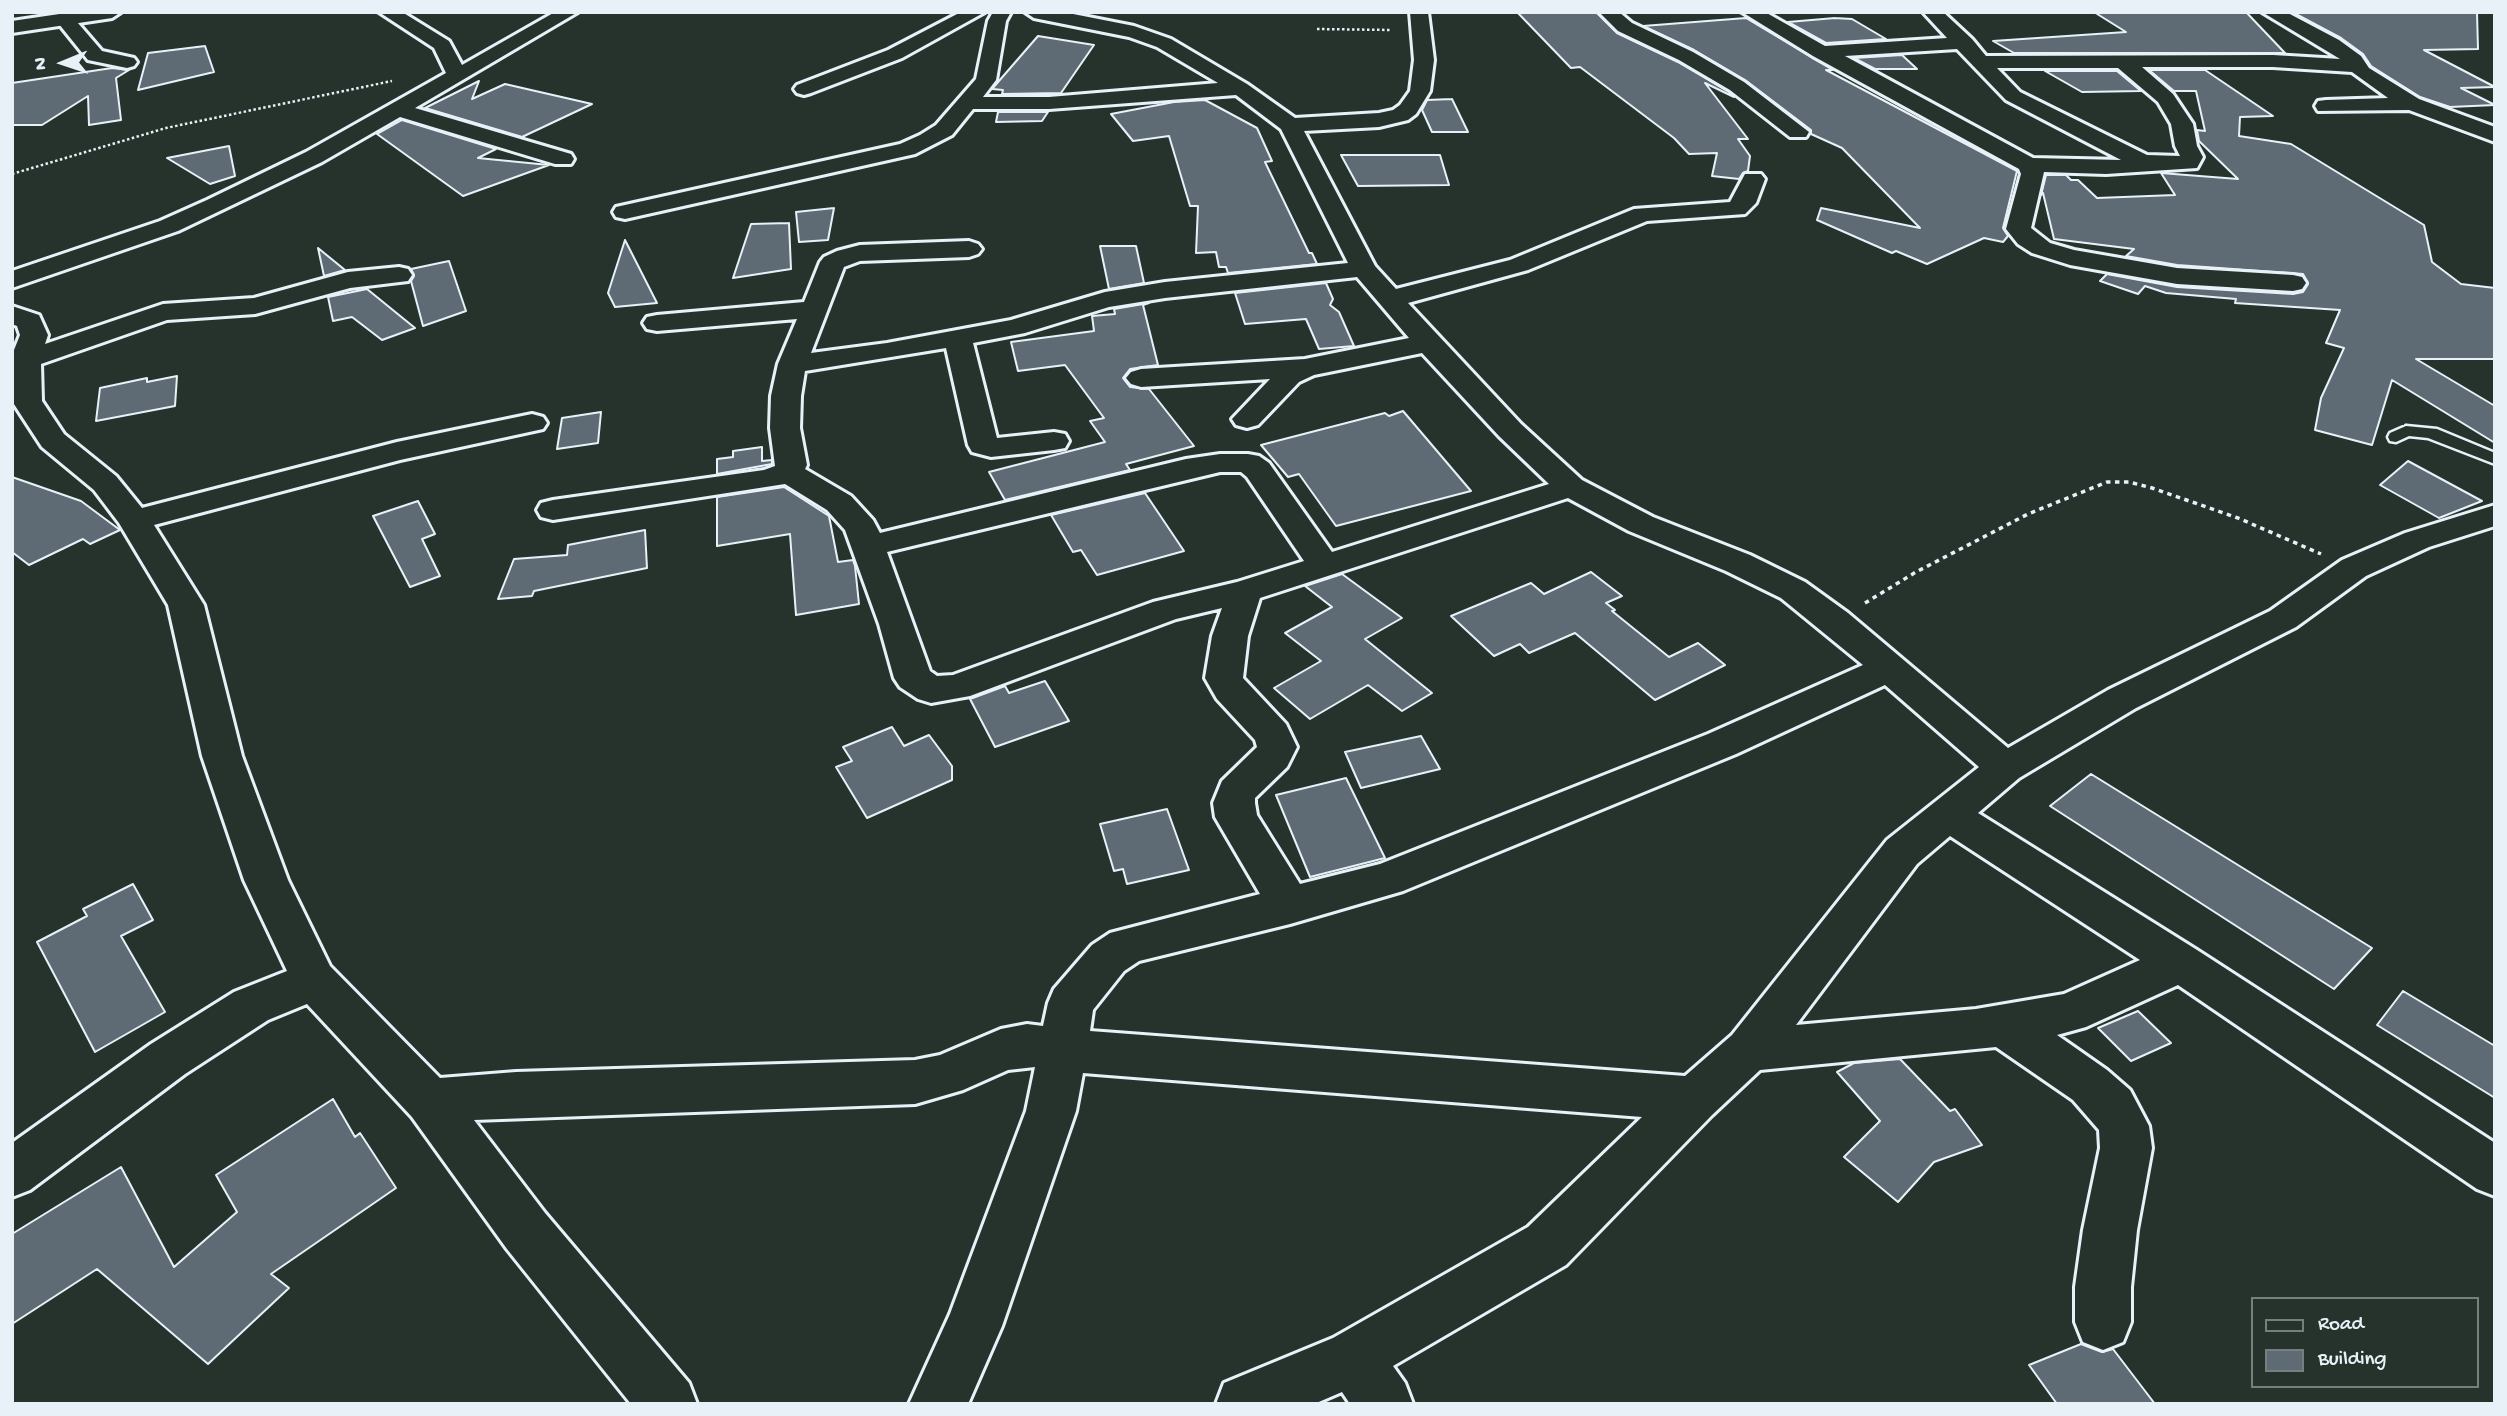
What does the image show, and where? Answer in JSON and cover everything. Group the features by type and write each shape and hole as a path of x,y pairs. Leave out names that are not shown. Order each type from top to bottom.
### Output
{"street":[{"path":"12,27 111,12"},
{"path":"388,12 442,45 455,73"},
{"path":"12,280 169,226 216,205 314,156 398,110 455,73 569,12"},
{"path":"804,89 895,54 976,12"},
{"path":"625,212 907,149 944,130 986,80 997,21 1002,12"},
{"path":"1034,12 1134,32 1164,43 1240,88 1290,125 1364,268 1428,343 1510,430 1571,487 1641,524 1738,563 1793,590 1835,621 2005,768"},
{"path":"1608,12 1625,27 1686,56 1737,86 1798,132"},
{"path":"1753,13 1786,12"},
{"path":"1933,12 2013,96 2143,162 2189,163 2193,157 2186,146 2182,124 2166,98 2125,63"},
{"path":"2271,12 2332,44 2362,72 2418,107 2495,135"},
{"path":"1753,13 2028,165 2106,167 2140,166 2143,162"},
{"path":"64,19 95,56 127,62"},
{"path":"1290,125 1379,120 1400,115 1420,91 1424,60 1420,21"},
{"path":"1820,52 1965,43"},
{"path":"1979,62 2273,61 2358,66"},
{"path":"969,103 1049,103 1240,88"},
{"path":"2326,106 2482,107"},
{"path":"398,110 563,159"},
{"path":"2028,165 2033,174 2018,229 2041,248 2070,257 2177,276 2293,283"},
{"path":"1390,299 1519,265 1643,214 1736,209 1744,204 1753,179"},
{"path":"553,510 758,481 787,472 791,465 785,428 786,396 792,364 834,262 846,256 969,249"},
{"path":"792,364 1015,327 1105,300 1165,290 1364,268"},
{"path":"20,362 173,309 255,306 348,280 399,275"},
{"path":"657,323 813,309"},
{"path":"12,314 29,321 34,335 20,362 27,401 53,440 105,483 134,520 186,605 222,756 266,880 314,980 430,1101 526,1231 667,1404"},
{"path":"958,338 983,445 991,448 1054,441"},
{"path":"1141,378 1305,368 1428,343"},
{"path":"1247,419 1289,376 1305,368"},
{"path":"134,520 397,451 532,423"},
{"path":"869,546 1186,468 1220,463 1248,463 1258,470 1325,566"},
{"path":"787,472 839,503 862,527 897,624 913,678 931,690 957,687 1166,610 1245,591 1571,487"},
{"path":"1245,1404 1353,1358 1547,1245 1694,1100 1749,1050 1902,852 2005,768 2122,699 2283,619 2354,568 2417,540 2495,515"},
{"path":"1245,591 1230,636 1224,678 1230,690 1272,734 1277,747 1273,757 1236,792 1234,803 1236,817 1290,906"},
{"path":"938,1404 974,1326 1051,1111 1071,1003 1108,958 1126,946 1388,879 1722,744 1889,668"},
{"path":"1948,814 2181,963 2495,1172"},
{"path":"1749,1050 1900,1038 2003,1025 2069,1013 2181,963"},
{"path":"12,1173 189,1045 251,1006 314,980"},
{"path":"2003,1025 2090,1085 2112,1106 2124,1126 2126,1149 2110,1230 2103,1287 2103,1322"},
{"path":"430,1101 516,1094 915,1082 946,1075 1001,1050 1027,1045 1060,1051 1694,1100"},
{"path":"1353,1358 1384,1404"}],"lane":[{"path":"2396,437 2406,431 2431,433 2495,459"}],"path":[{"path":"1317,29 1420,21"},
{"path":"12,174 217,115 455,73"},
{"path":"1835,621 1916,572 2028,514 2107,482 2129,482 2226,514 2354,568"}],"building":[{"path":"1517,12 1596,12 1617,33 1678,62 1729,92 1734,97 1705,83 1748,139 1738,139 1750,156 1748,171 1739,179 1712,176 1717,153 1689,154 1674,138 1580,67 1571,68"},
{"path":"2094,12 2246,12 2285,53 2014,53 1993,41 2126,32"},
{"path":"2292,12 2477,12 2478,49 2424,50 2495,87 2461,88 2495,105 2450,107 2420,97 2371,66 2363,54 2341,38"},
{"path":"1746,18 1833,70 1826,70 2017,171 2003,228 2008,236 2003,242 1984,238 1927,264 1896,251 1892,253 1817,220 1821,208 1920,228 1842,148 1811,134 1811,130 1745,80 1694,50 1643,26"},
{"path":"1852,19 1886,39 1826,43 1788,22"},
{"path":"1038,36 1094,45 1061,93 1002,94 1003,90 992,89"},
{"path":"205,46 214,72 138,90 148,53"},
{"path":"1902,55 1917,69 1875,69 1854,58"},
{"path":"112,68 129,70 116,78 121,120 89,125 88,96 42,125 12,125 12,83"},
{"path":"2149,70 2205,70 2273,116 2240,117 2239,136 2291,144 2424,225 2432,262 2461,284 2495,288 2495,359 2416,359 2495,406 2495,443 2392,380 2372,445 2315,430 2321,398 2344,348 2326,343 2340,310 2235,303 2236,299 2166,293 2145,286 2138,294 2100,281 2107,274 2177,287 2293,294 2303,292 2308,284 2303,274 2177,265 2126,256 2134,249 2054,239 2043,193 2041,195 2046,175 2066,175 2071,180 2078,180 2097,198 2175,195 2161,173 2238,179 2199,141 2197,130 2205,131 2196,91 2174,91"},
{"path":"2045,71 2117,71 2141,91 2082,92"},
{"path":"479,81 472,99 505,84 592,104 522,137 425,108"},
{"path":"1452,99 1468,132 1432,132 1422,110 1427,100"},
{"path":"1205,100 1257,128 1272,161 1265,162 1309,253 1312,253 1317,264 1228,273 1226,267 1219,267 1216,252 1196,253 1198,206 1190,206 1169,136 1133,141 1111,114 1174,102"},
{"path":"998,112 1048,112 1042,121 996,122"},
{"path":"402,120 496,149 478,158 549,165 463,196 377,134"},
{"path":"229,146 235,176 210,184 167,158"},
{"path":"1341,155 1440,155 1449,185 1358,186"},
{"path":"834,208 828,240 799,242 796,212"},
{"path":"789,223 791,269 733,278 751,224"},
{"path":"625,240 657,303 615,307 608,293"},
{"path":"1100,246 1136,246 1144,283 1109,289"},
{"path":"318,248 345,270 324,276"},
{"path":"449,261 466,311 423,326 411,281 414,276 411,269"},
{"path":"1326,283 1333,299 1330,305 1339,312 1354,346 1319,349 1306,319 1245,324 1235,293"},
{"path":"367,289 415,328 382,340 352,317 333,321 328,297"},
{"path":"1149,303 1143,305 1158,365 1130,369 1123,378 1130,387 1149,389 1194,446 1126,464 1130,470 1005,500 989,472 1105,442 1090,421 1104,418 1065,365 1018,371 1011,342 1094,331 1092,316 1115,314 1114,309"},
{"path":"177,376 175,406 96,421 100,388 147,378 147,382"},
{"path":"1403,411 1471,491 1336,526 1299,474 1288,477 1261,445 1385,413 1389,416"},
{"path":"601,412 598,443 557,449 562,418"},
{"path":"762,447 762,461 772,460 772,464 717,474 717,459 733,457 733,451"},
{"path":"2408,461 2482,501 2439,518 2380,485"},
{"path":"12,477 81,501 120,530 90,544 83,539 29,565 12,552"},
{"path":"784,487 829,516 838,562 853,560 859,604 796,615 790,534 717,546 717,497"},
{"path":"1145,493 1184,551 1097,575 1081,550 1073,552 1051,515"},
{"path":"418,501 435,534 422,539 440,576 410,587 373,516"},
{"path":"645,530 647,568 534,591 532,596 498,599 514,559 567,555 568,545"},
{"path":"1591,572 1622,596 1606,603 1615,610 1612,611 1669,657 1698,643 1725,665 1655,700 1575,633 1529,653 1520,644 1494,656 1451,616 1531,583 1544,594"},
{"path":"1342,574 1402,618 1365,639 1432,693 1402,711 1368,685 1310,719 1274,688 1321,661 1285,633 1332,607 1305,586"},
{"path":"1045,681 1069,721 995,747 970,699 1005,686 1009,693"},
{"path":"892,727 904,746 929,735 952,766 952,780 867,818 836,767 852,761 843,747"},
{"path":"1421,736 1440,769 1361,788 1345,752"},
{"path":"2091,774 2372,948 2334,989 2050,806"},
{"path":"1346,778 1385,858 1310,877 1276,795"},
{"path":"1167,809 1189,870 1127,884 1123,869 1114,871 1100,824"},
{"path":"133,884 153,920 121,936 165,1012 95,1052 37,942 87,916 83,909"},
{"path":"2403,991 2495,1046 2495,1098 2377,1025"},
{"path":"2138,1011 2171,1043 2131,1061 2098,1028"},
{"path":"1900,1059 1950,1111 1955,1109 1982,1145 1934,1162 1898,1202 1844,1157 1880,1121 1837,1072 1854,1063"},
{"path":"333,1099 355,1137 360,1133 396,1188 271,1274 289,1288 208,1364 97,1269 12,1324 12,1234 121,1167 174,1267 237,1212 216,1175"},
{"path":"2081,1344 2102,1352 2113,1349 2155,1404 2057,1404 2029,1365"}]}
